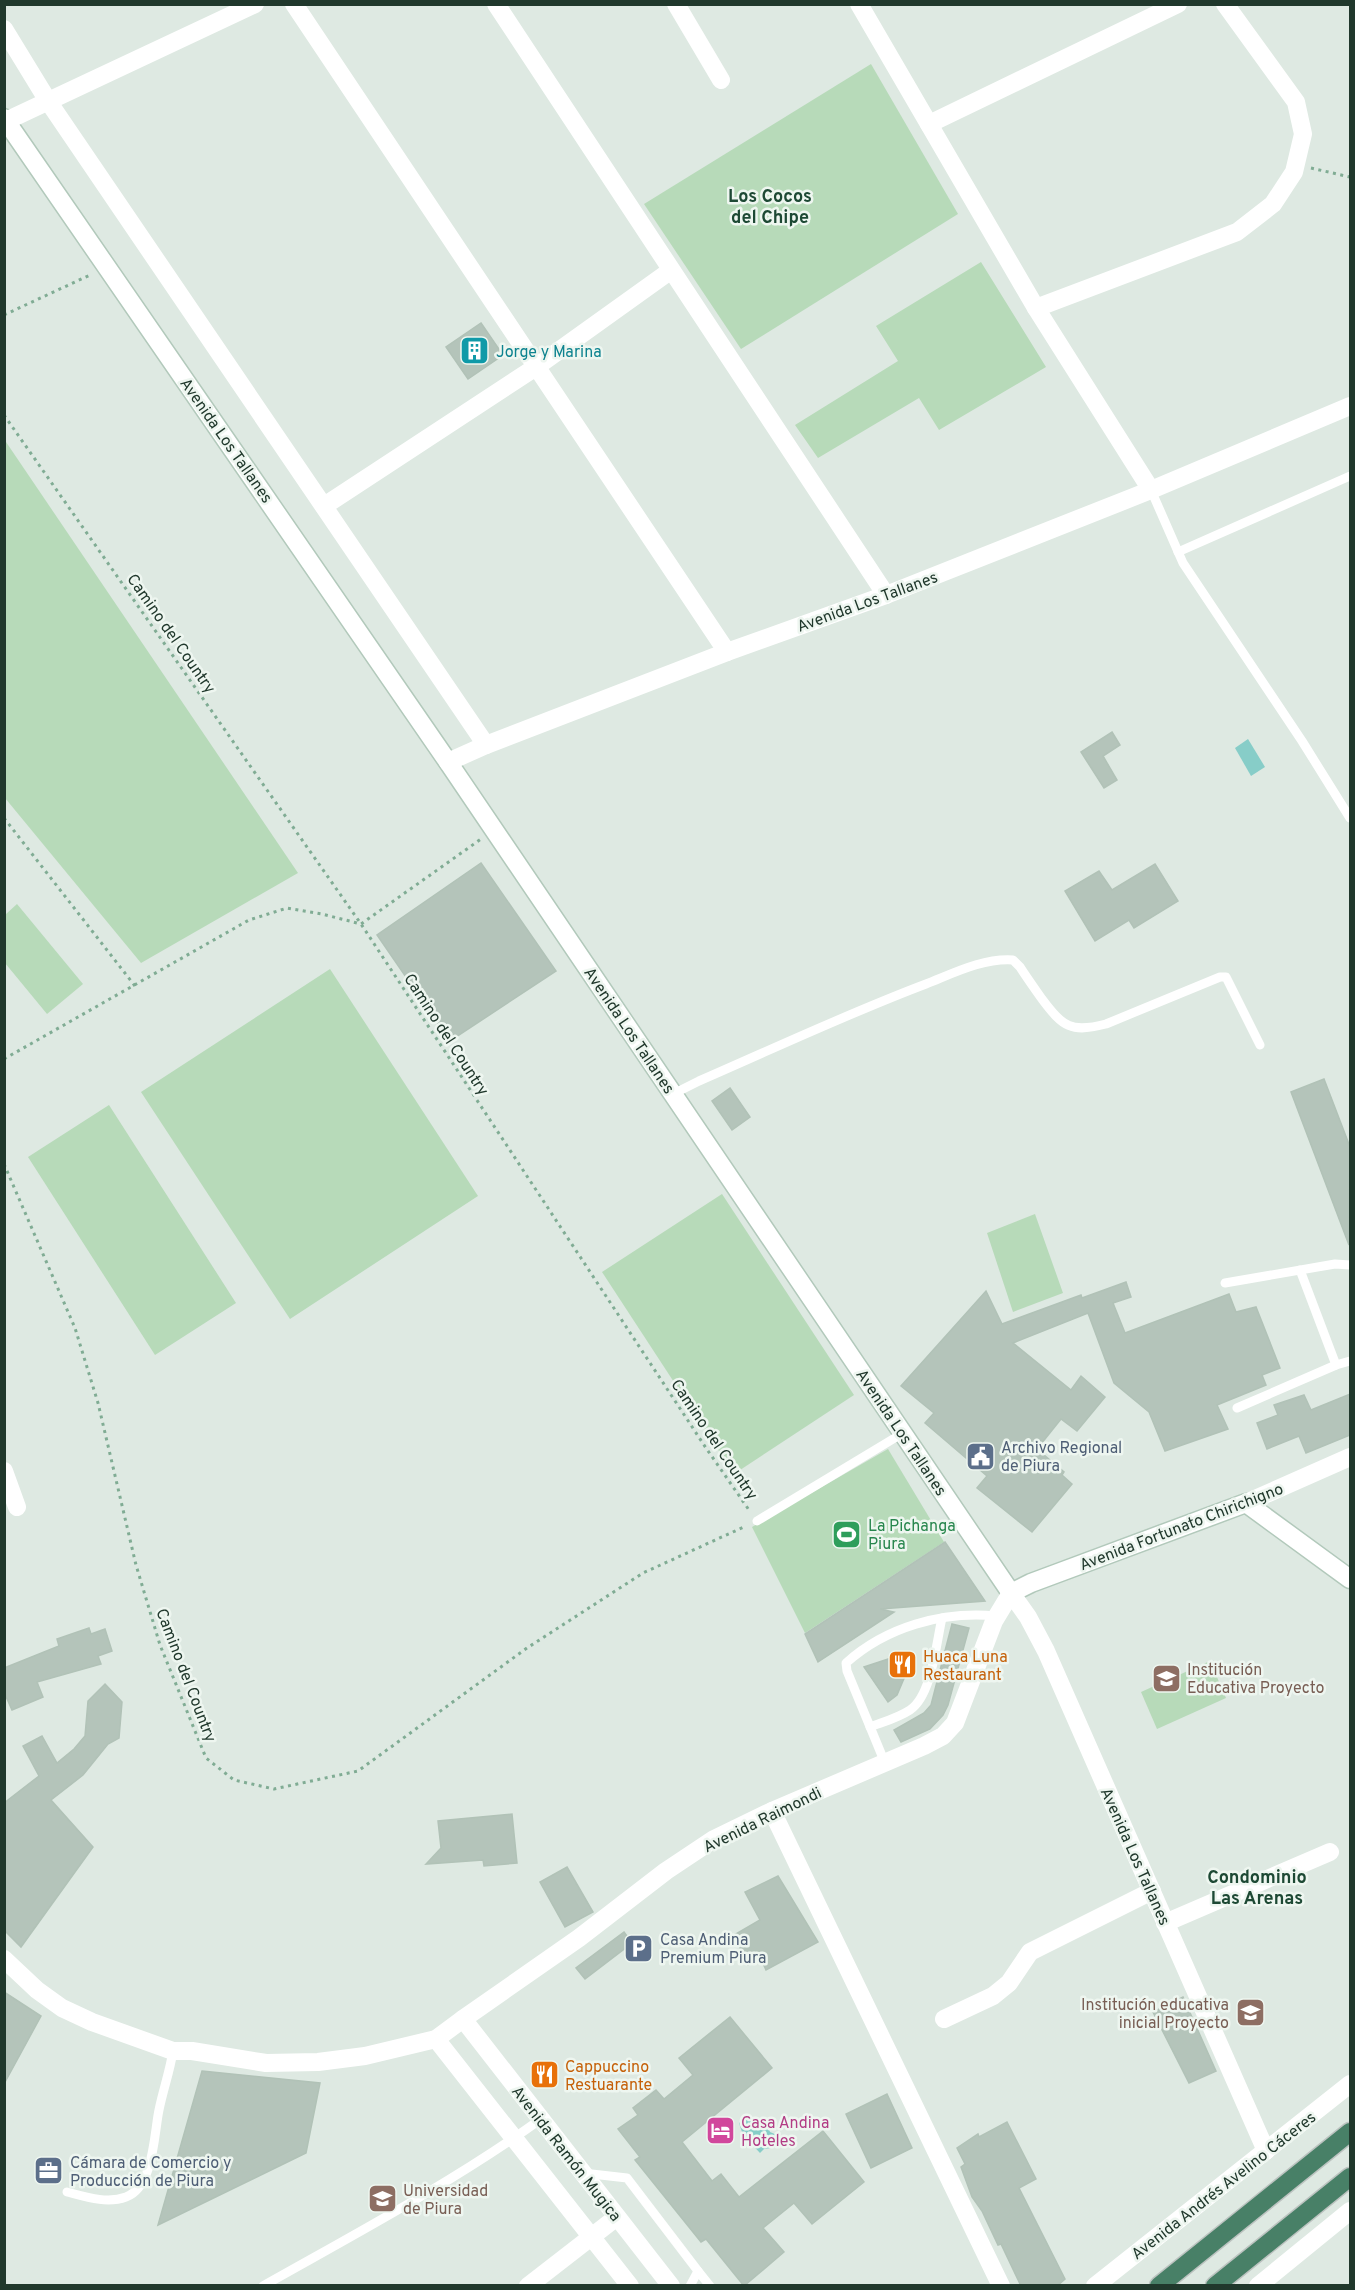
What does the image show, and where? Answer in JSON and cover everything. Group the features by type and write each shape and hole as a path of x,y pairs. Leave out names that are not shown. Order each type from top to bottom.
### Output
{"highway":[{"path":"1159,2286 1350,2132"},
{"path":"1215,2286 1350,2177"}],"street":[{"path":"5,120 255,4"},
{"path":"294,4 726,652"},
{"path":"496,4 670,271 886,595"},
{"path":"676,4 722,80"},
{"path":"859,4 1036,309 1151,490"},
{"path":"929,124 1178,4"},
{"path":"1036,309 1237,232 1273,204 1294,172 1303,134 1296,102 1226,4"},
{"path":"4,29 48,101 486,745"},
{"name":"Avenida Los Tallanes","path":"5,120 448,762 1028,1617 1046,1651 1266,2151"},
{"path":"324,506 537,367 670,271"},
{"name":"Avenida Los Tallanes","path":"448,762 486,745 726,652 886,595 1151,490 1350,406"},
{"name":"Avenida Fortunato Chirichigno","path":"1011,1593 1031,1583 1246,1503 1350,1457"},
{"path":"4,1471 17,1507"},
{"path":"1246,1503 1350,1579"},
{"name":"Avenida Raimondi","path":"436,2039 579,1938 666,1871 714,1839 943,1736 955,1723 996,1616 1011,1593"},
{"path":"772,1811 1000,2286"},
{"path":"1166,1923 1329,1852"},
{"path":"944,2019 993,1996 1009,1983 1030,1952 1152,1892"},
{"path":"4,1959 37,1990 62,2008 92,2022 173,2051 192,2051 266,2063 318,2062 365,2056 436,2039"},
{"name":"Avenida Ramón Mugica","path":"463,2019 671,2286"},
{"name":"Avenida Ramón Mugica","path":"436,2039 630,2286"},
{"name":"Avenida Andrés Avelino Cáceres","path":"1095,2286 1350,2084"},
{"path":"1258,2286 1350,2211"},
{"path":"528,2286 617,2217"}],"lane":[{"path":"1178,552 1350,476"},
{"path":"1151,490 1183,563 1302,741 1350,818"},
{"path":"673,1094 891,997 978,964 1004,960 1013,960 1020,967 1058,1020 1073,1027 1088,1029 1106,1024 1220,977 1226,977 1260,1045"},
{"path":"1225,1282 1335,1264 1350,1265"},
{"path":"1300,1270 1336,1365"},
{"path":"1237,1408 1350,1361"},
{"path":"757,1521 903,1433"},
{"path":"885,1763 846,1671 846,1663 858,1652 886,1635 942,1618 973,1614 996,1616"},
{"path":"870,1727 899,1716 919,1701 926,1690 942,1618"},
{"path":"67,2192 98,2199 115,2199 128,2197 142,2182 151,2160 159,2110 173,2051"},
{"path":"263,2286 372,2224 515,2138 541,2119"},
{"path":"582,2173 627,2178 710,2286"},
{"path":"690,2286 698,2271"}],"path":[{"path":"1296,165 1350,177"},
{"path":"4,315 108,267"},
{"name":"Camino del Country","path":"4,415 361,924 693,1428 757,1521 643,1573 527,1648 358,1771 274,1789 234,1780 206,1758 160,1645 136,1565 98,1403 75,1328 4,1164"},
{"path":"4,819 135,986"},
{"path":"4,1059 249,920 287,908 361,924 494,830"}],"green space":[{"path":"871,64 958,214 741,349 644,204"},
{"path":"981,262 1046,367 939,430 919,398 818,458 795,425 898,361 876,326"},
{"path":"4,439 298,873 141,963 5,798"},
{"path":"17,904 83,984 47,1014 5,963 5,915"},
{"path":"330,969 478,1196 290,1319 141,1092"},
{"path":"109,1105 236,1303 155,1355 28,1157"},
{"path":"722,1194 854,1395 734,1474 602,1272"},
{"path":"1035,1214 1063,1293 1013,1312 987,1233"},
{"name":"La Pichanga Piura","path":"888,1449 944,1542 805,1633 752,1527"},
{"path":"1210,1661 1226,1698 1157,1729 1141,1692"}],"water":[{"path":"1248,739 1265,767 1251,776 1235,748"},
{"path":"744,2119 767,2123 770,2132 777,2135 781,2142 778,2147 764,2149 760,2153 743,2135 739,2123"}],"building":[{"name":"Jorge y Marina","path":"481,323 503,355 468,379 446,347"},
{"path":"1112,732 1120,745 1103,756 1117,780 1104,788 1081,752"},
{"path":"481,863 556,971 450,1041 377,935"},
{"path":"1155,864 1178,901 1134,928 1129,920 1095,941 1065,891 1099,871 1112,890"},
{"path":"1324,1079 1350,1147 1349,1245 1291,1092"},
{"path":"730,1088 750,1117 732,1130 712,1101"},
{"path":"1126,1282 1131,1297 1113,1303 1125,1333 1229,1294 1236,1312 1256,1307 1280,1368 1262,1375 1266,1385 1217,1405 1228,1429 1165,1451 1149,1412 1114,1383 1088,1313 1013,1343 1071,1390 1081,1376 1105,1397 1077,1431 1061,1419 1037,1449 1064,1472 1062,1475 1072,1484 1032,1532 977,1488 987,1476 925,1423 934,1413 901,1386 986,1291 1002,1324 1081,1295 1082,1298"},
{"path":"1350,1394 1350,1435 1306,1453 1299,1436 1267,1449 1257,1423 1278,1415 1274,1405 1304,1395 1311,1410"},
{"path":"945,1542 985,1601 880,1609 894,1612 818,1662 805,1634"},
{"path":"952,1624 969,1628 948,1705 943,1715 930,1729 901,1742 894,1730 924,1713 931,1705"},
{"path":"89,1628 91,1634 105,1629 112,1651 98,1656 101,1664 37,1682 43,1697 12,1710 4,1692 4,1668 59,1646 57,1639"},
{"path":"903,1654 911,1662 897,1695 888,1702 864,1667"},
{"path":"105,1684 122,1702 119,1738 108,1744 83,1775 51,1800 93,1847 21,1947 4,1930 4,1803 39,1776 23,1746 42,1736 57,1763 85,1736 88,1701"},
{"path":"512,1814 517,1863 484,1866 483,1860 426,1864 441,1848 438,1821"},
{"path":"567,1867 593,1912 565,1927 540,1882"},
{"path":"778,1876 818,1942 766,1970 761,1959 748,1965 734,1935 760,1920 745,1892"},
{"path":"624,1932 632,1943 585,1979 576,1968"},
{"path":"4,1992 41,2016 4,2084"},
{"path":"1183,1997 1216,2071 1189,2083 1153,2012"},
{"path":"730,2017 772,2068 682,2142 712,2181 721,2174 739,2197 823,2131 864,2182 812,2224 794,2203 763,2228 784,2252 744,2286 706,2239 701,2242 635,2160 640,2157 618,2129 638,2115 633,2108 656,2090 664,2099 693,2075 679,2058"},
{"path":"202,2071 320,2083 306,2153 158,2225"},
{"path":"887,2094 912,2148 871,2168 846,2114"},
{"path":"1007,2122 1036,2179 1019,2188 1065,2279 1057,2286 1021,2286 1001,2244 998,2245 982,2211 972,2197 961,2167 965,2164 957,2148 978,2134 979,2137"}],"place":[{"name":"Jorge y Marina","path":"475,351"},
{"name":"Archivo Regional de Piura","path":"980,1456"},
{"name":"La Pichanga Piura","path":"847,1534"},
{"name":"Huaca Luna Restaurant","path":"902,1665"},
{"name":"Institución Educativa Proyecto","path":"1166,1678"},
{"name":"Casa Andina Premium Piura","path":"639,1948"},
{"name":"Institución educativa inicial Proyecto","path":"1250,2013"},
{"name":"Cappuccino Restuarante","path":"544,2075"},
{"name":"Casa Andina Hoteles","path":"720,2131"},
{"name":"Cámara de Comercio y Producción de Piura","path":"49,2171"},
{"name":"Universidad de Piura","path":"382,2199"}],"district":[{"name":"Los Cocos del Chipe","path":"770,206"},
{"name":"Condominio Las Arenas","path":"1257,1887"}]}
